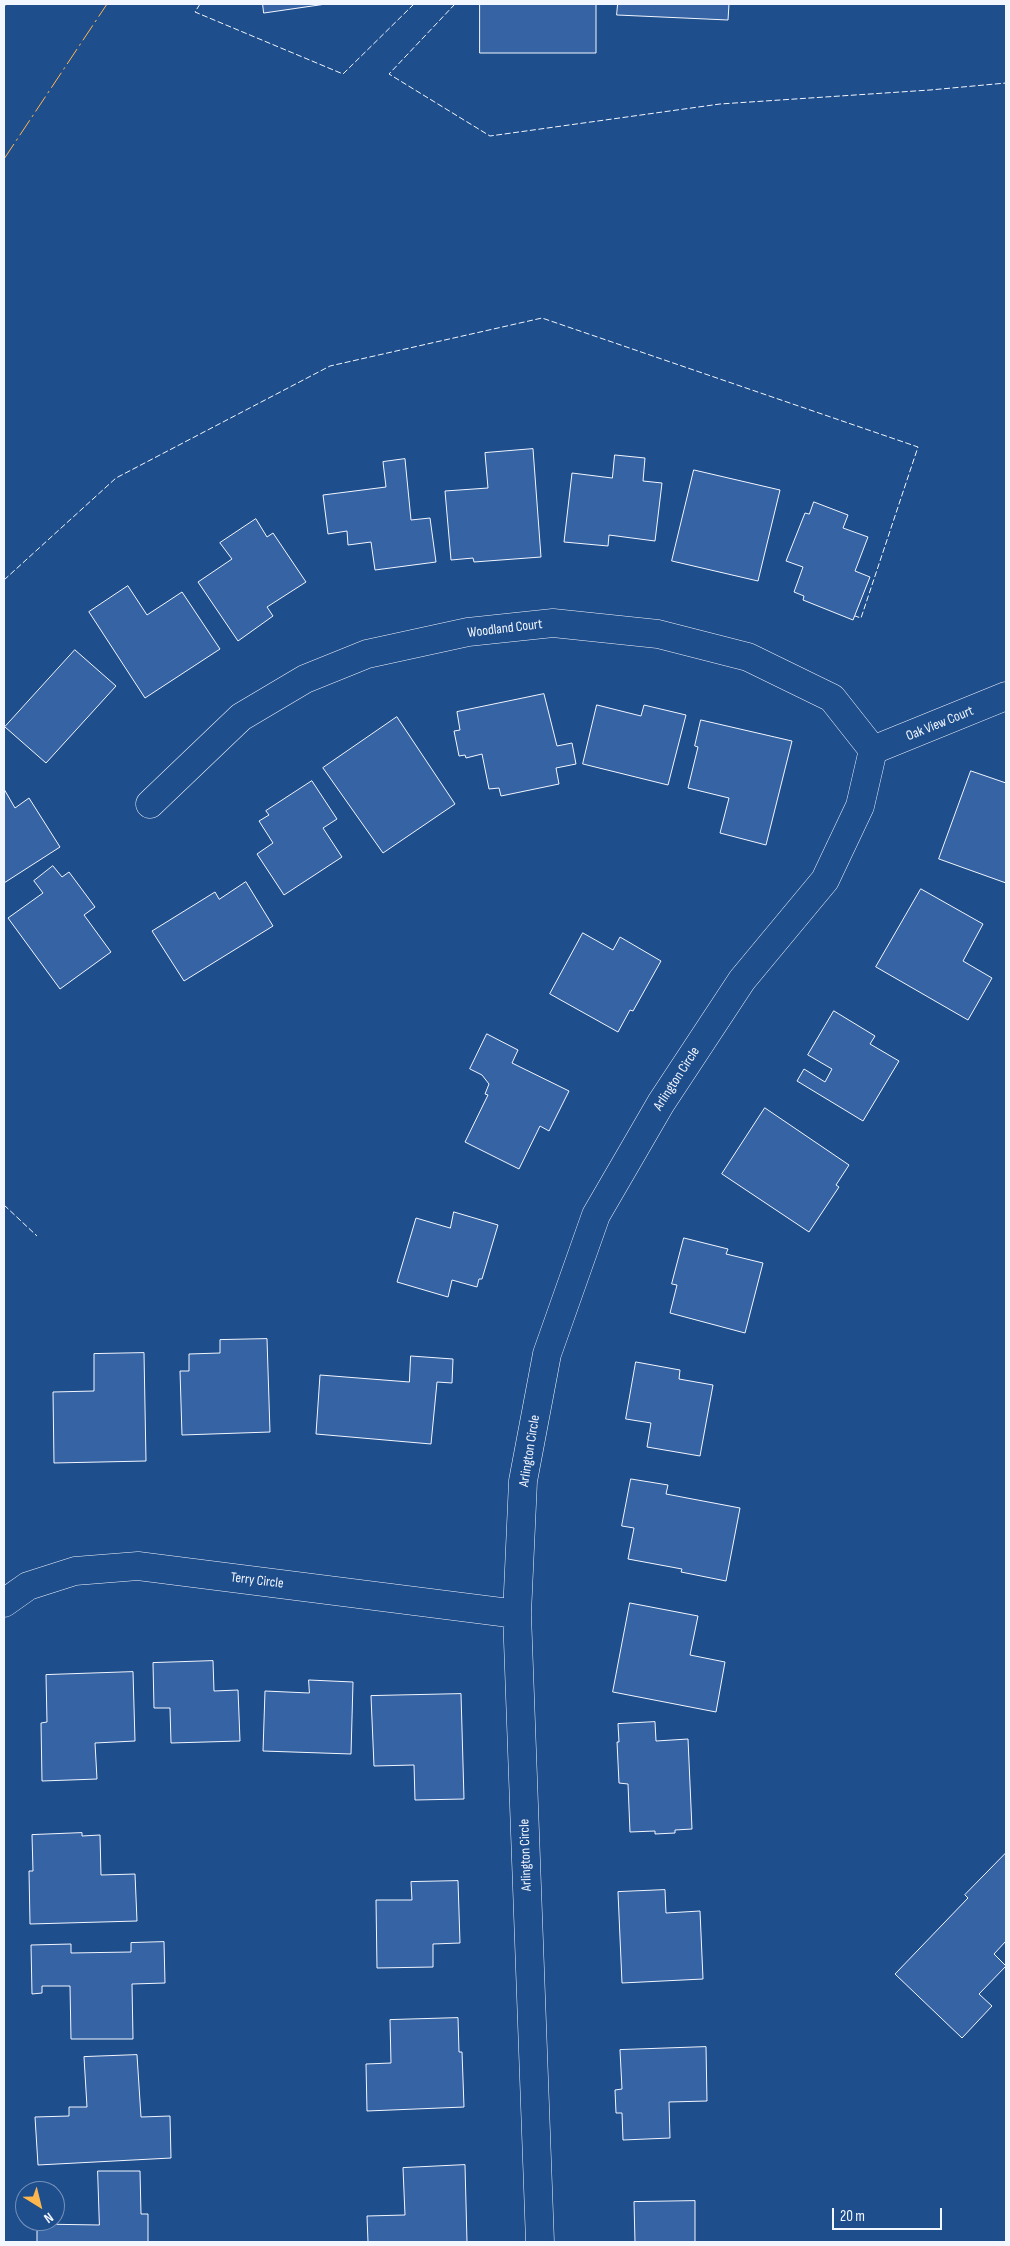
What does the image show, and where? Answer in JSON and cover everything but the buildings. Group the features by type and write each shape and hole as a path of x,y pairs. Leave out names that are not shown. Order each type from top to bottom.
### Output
{"street":[{"name":"Woodland Court","path":"150,804 241,717 305,679 367,654 468,632 553,623 658,634 748,657 832,698 873,750"},
{"name":"Oak View Court","path":"873,750 1006,696"},
{"name":"Arlington Circle","path":"540,2242 517,1614 523,1481 547,1354 596,1215 661,1103 742,980 825,880 860,806 873,750"},
{"name":"Terry Circle","path":"4,1604 28,1586 75,1571 138,1566 517,1614"}],"fence":[{"path":"200,4 195,12 343,74 414,4"},
{"path":"455,4 389,74 490,136 720,104 1006,83"},
{"path":"4,580 116,478 330,366 542,318 918,447 861,618 855,616"},
{"path":"4,1205 37,1236"}],"power":[{"path":"4,159 107,4"}]}
